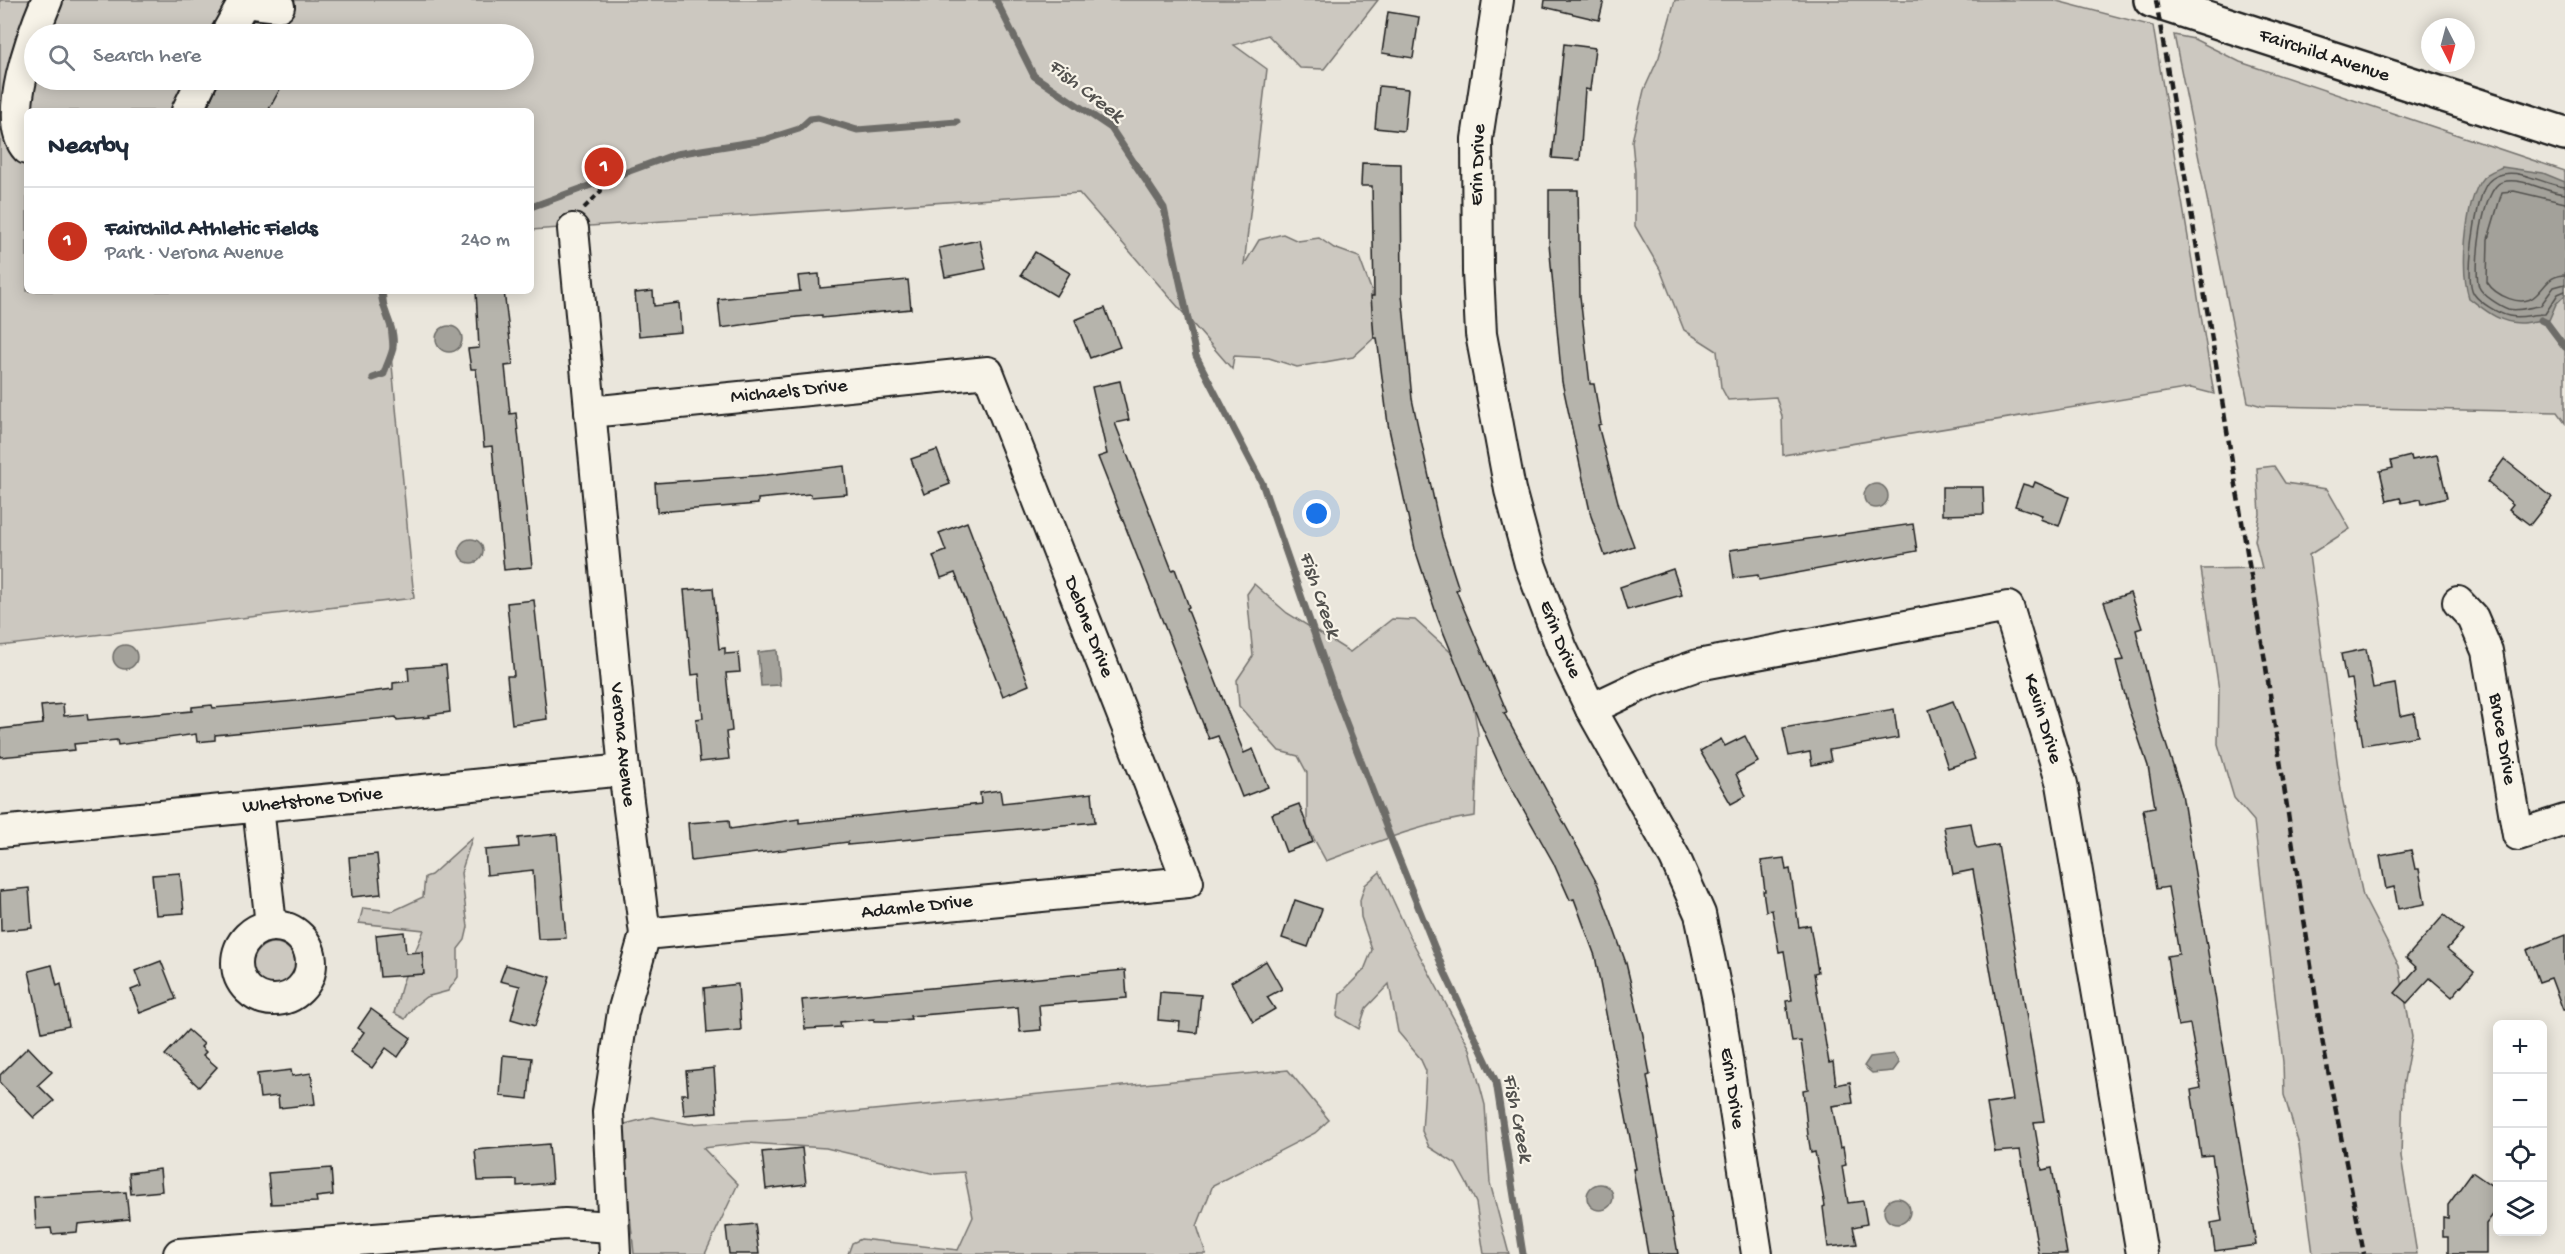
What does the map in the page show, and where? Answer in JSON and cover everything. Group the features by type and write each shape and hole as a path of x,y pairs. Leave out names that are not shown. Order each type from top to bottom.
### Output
{"main road":[{"name":"Fairchild Avenue","path":"2151,0 2565,134"}],"street":[{"path":"37,24 46,0"},
{"name":"Erin Drive","path":"1498,0 1477,139 1481,334 1510,490 1530,564 1562,649 1591,708 1674,858 1700,914 1718,1000 1757,1254"},
{"path":"232,24 244,2 279,6"},
{"path":"24,58 14,85 12,113 21,144 24,146"},
{"path":"188,108 197,90"},
{"name":"Verona Avenue","path":"573,229 624,770 645,934 623,1012 608,1112 614,1240"},
{"name":"Michaels Drive","path":"590,412 988,372"},
{"name":"Delone Drive","path":"988,372 1188,882"},
{"name":"Bruce Drive","path":"2458,602 2473,618 2487,651 2518,835 2565,820"},
{"name":"Kevin Drive","path":"1591,708 1644,684 1698,665 2008,607 2062,784 2142,1254"},
{"name":"Whetstone Drive","path":"0,832 624,770"},
{"path":"258,807 271,926"},
{"name":"Adamle Drive","path":"645,934 1188,882"},
{"path":"179,1254 565,1224 614,1240"}],"path":[{"path":"596,159 602,191"}],"shaded area":[{"path":"0,0 1378,0 1324,69 1300,68 1268,35 1234,45 1267,69 1244,265 1259,240 1283,234 1298,241 1319,238 1334,248 1359,257 1372,292 1374,338 1353,357 1297,367 1269,358 1234,356 1232,369 1079,193 534,230 534,108 24,108 24,294 385,294 414,598 0,646"},
{"path":"1675,0 2053,0 2153,26 2214,394 2191,388 1783,455 1782,416 1776,397 1728,400 1721,387 1717,351 1684,330 1660,269 1635,226 1635,172 1632,141 1644,90 1659,57"},
{"path":"2174,35 2194,39 2240,62 2565,171 2565,423 2557,412 2262,406 2248,402"},
{"path":"2274,466 2285,483 2327,489 2350,529 2309,555 2342,797 2363,896 2399,966 2412,1037 2403,1086 2401,1157 2417,1254 2313,1254 2299,1145 2284,1095 2283,1062 2254,821 2234,798 2218,744 2219,690 2201,569 2262,568 2255,540 2260,514 2257,468"},
{"path":"1254,584 1287,613 1350,652 1392,619 1415,620 1467,667 1478,734 1475,816 1437,823 1326,861 1307,826 1307,773 1298,756 1279,751 1239,706 1237,680 1253,656 1247,594"},
{"path":"472,838 461,873 468,927 465,940 458,949 458,977 448,991 426,997 413,1007 405,1019 394,1013 403,981 424,930 359,923 363,908 393,911 423,897 425,877 431,875"},
{"path":"1380,872 1410,937 1470,1049 1485,1105 1490,1183 1509,1254 1484,1254 1476,1203 1467,1184 1456,1164 1429,1147 1422,1131 1426,1071 1420,1058 1398,1032 1389,984 1366,1008 1359,1029 1337,1016 1340,994 1364,970 1372,950 1361,917 1360,900 1365,885"},
{"path":"274,943 289,949 295,964 289,979 274,985 259,979 253,964 259,949"},
{"path":"1288,1070 1329,1120 1315,1133 1213,1185 1197,1226 1206,1254 848,1254 852,1243 861,1239 958,1250 973,1217 964,1172 935,1174 826,1148 748,1143 703,1148 738,1184 705,1254 634,1254 621,1125 652,1117 690,1124 811,1116"}],"water":[{"path":"2502,167 2543,173 2565,182 2565,295 2556,304 2549,320 2520,323 2505,321 2469,298 2465,272 2465,240 2470,209 2483,177"},
{"path":"449,326 458,330 462,339 458,348 449,352 440,348 436,339 440,330"},
{"path":"1876,484 1885,487 1888,496 1885,505 1876,508 1867,505 1864,496 1867,487"},
{"path":"471,539 480,542 483,551 480,560 471,563 462,560 459,551 462,542"},
{"path":"125,645 134,648 137,657 134,666 125,669 116,666 113,657 116,648"},
{"path":"777,650 780,685 761,686 758,652"},
{"path":"1894,1054 1899,1063 1893,1071 1872,1073 1864,1066 1870,1057"},
{"path":"1600,1184 1609,1188 1613,1197 1609,1206 1600,1210 1591,1206 1587,1197 1591,1188"},
{"path":"1897,1198 1906,1202 1910,1211 1906,1220 1897,1224 1888,1220 1884,1211 1888,1202"}],"building":[{"path":"1545,0 1604,0 1599,20 1544,7"},
{"path":"1388,12 1419,17 1413,58 1382,53"},
{"path":"253,20 271,24 251,24"},
{"path":"1564,44 1595,48 1590,90 1585,89 1580,160 1552,158"},
{"path":"1379,86 1408,89 1404,131 1375,128"},
{"path":"215,90 280,90 270,108 207,108"},
{"path":"1362,163 1401,164 1402,294 1412,399 1442,537 1459,589 1456,590 1507,712 1504,713 1598,885 1626,963 1643,1035 1650,1075 1647,1076 1678,1254 1648,1254 1633,1169 1636,1169 1595,956 1574,899 1570,900 1553,862 1503,773 1481,725 1438,619 1415,549 1388,424 1377,338 1374,338 1371,296 1374,296 1372,186 1361,186"},
{"path":"1549,190 1578,190 1580,296 1590,384 1594,384 1601,424 1598,425 1619,506 1634,546 1605,556 1591,516 1562,382 1549,243"},
{"path":"980,240 986,269 945,277 939,248"},
{"path":"1035,252 1070,273 1056,296 1021,275"},
{"path":"819,274 820,288 908,280 911,309 822,318 822,315 797,317 721,328 718,299 800,291 798,276"},
{"path":"653,291 654,306 679,303 681,332 639,336 635,293"},
{"path":"476,294 504,294 513,365 505,366 510,414 516,413 532,567 504,570 492,446 484,447 476,369 471,369 468,349 479,348"},
{"path":"1105,308 1120,347 1090,358 1075,320"},
{"path":"1120,381 1129,420 1115,423 1172,570 1175,569 1189,607 1187,608 1244,753 1253,749 1268,787 1242,797 1218,736 1209,739 1098,457 1107,454 1092,387"},
{"path":"937,450 950,484 924,494 911,459"},
{"path":"2437,455 2447,498 2422,504 2421,499 2402,503 2400,498 2387,501 2380,471 2393,468 2391,461 2411,456 2412,460"},
{"path":"2504,459 2552,497 2530,525 2509,509 2513,504 2487,482"},
{"path":"844,466 847,494 811,497 810,494 758,499 758,504 657,512 655,483 766,475"},
{"path":"2035,482 2069,497 2059,526 2040,519 2042,515 2015,506 2023,484 2033,487"},
{"path":"1942,487 1983,487 1984,514 1942,515"},
{"path":"967,522 1029,685 1003,696 955,573 941,578 933,556 946,551 939,533"},
{"path":"1913,524 1917,551 1759,580 1758,575 1734,578 1730,550"},
{"path":"1673,569 1682,595 1627,610 1620,587"},
{"path":"713,588 719,649 725,648 725,654 738,653 740,672 726,673 732,731 726,732 729,759 700,762 696,719 703,718 699,674 692,675 684,590"},
{"path":"2130,593 2142,628 2136,630 2158,719 2182,794 2256,1245 2215,1251 2211,1223 2222,1221 2212,1155 2201,1156 2191,1090 2201,1088 2190,1024 2178,1026 2167,956 2179,954 2168,887 2156,889 2143,809 2155,807 2148,766 2128,707 2116,661 2124,660 2104,602"},
{"path":"534,600 547,719 512,724 507,676 514,676 507,603"},
{"path":"2366,649 2373,688 2395,684 2400,716 2414,713 2418,736 2363,745 2352,679 2346,680 2341,654"},
{"path":"446,665 450,712 429,715 430,717 397,720 396,717 215,735 215,740 197,742 196,734 118,745 117,740 74,744 75,750 0,757 0,729 43,724 41,706 63,704 64,716 87,714 88,720 192,711 192,707 212,705 213,708 296,701 393,689 393,683 409,681 408,668"},
{"path":"1953,701 1975,759 1948,768 1929,710"},
{"path":"1894,709 1898,738 1829,750 1831,761 1812,765 1810,752 1789,756 1783,728"},
{"path":"1745,736 1758,762 1736,774 1746,796 1731,804 1700,751 1721,739 1725,746"},
{"path":"1000,790 1002,803 1092,793 1095,822 848,845 848,842 691,861 688,823 729,820 730,829 799,819 799,823 981,804 980,793"},
{"path":"1299,804 1313,842 1286,852 1272,814"},
{"path":"1971,823 1975,845 1978,849 1998,845 2044,1121 2034,1122 2042,1170 2052,1168 2067,1254 2039,1254 2020,1150 1995,1152 1987,1104 2013,1100 1973,870 1953,874 1944,827"},
{"path":"557,834 566,938 538,939 533,870 487,875 485,850 519,847 518,838"},
{"path":"2411,850 2415,869 2419,869 2425,904 2398,909 2394,887 2386,889 2380,856"},
{"path":"377,854 381,894 352,897 349,857"},
{"path":"1784,858 1786,870 1790,869 1799,927 1810,925 1818,972 1814,973 1829,1063 1833,1062 1836,1085 1850,1082 1853,1103 1832,1106 1840,1148 1843,1147 1846,1165 1842,1166 1848,1203 1863,1201 1867,1224 1853,1227 1857,1244 1828,1247 1823,1207 1825,1206 1815,1152 1811,1153 1808,1135 1803,1090 1808,1089 1801,1041 1792,1042 1786,1001 1792,1000 1784,951 1779,952 1772,910 1766,911 1763,891 1765,891 1761,861"},
{"path":"180,873 184,913 156,915 152,875"},
{"path":"29,888 32,928 1,931 0,891"},
{"path":"1295,900 1322,909 1308,947 1282,938"},
{"path":"2444,915 2463,931 2447,949 2474,971 2452,997 2430,978 2407,1003 2395,993 2417,968 2406,958"},
{"path":"404,932 406,953 422,952 424,974 380,977 376,935"},
{"path":"2565,935 2565,1010 2563,1010 2551,978 2539,982 2527,950"},
{"path":"161,961 176,999 140,1013 131,990 141,986 135,971"},
{"path":"1266,961 1282,989 1267,997 1275,1009 1253,1022 1231,982"},
{"path":"52,965 57,986 61,984 69,1026 42,1032 29,971"},
{"path":"506,965 551,977 535,1026 511,1019 520,986 500,981"},
{"path":"1125,970 1127,998 1039,1005 1041,1030 1020,1032 1018,1007 910,1016 911,1019 892,1021 874,1021 874,1019 840,1022 841,1027 805,1029 802,1000"},
{"path":"738,984 741,1030 707,1033 704,988"},
{"path":"1160,992 1201,995 1197,1033 1179,1031 1180,1022 1158,1020"},
{"path":"371,1009 411,1038 398,1057 386,1048 372,1068 350,1052 364,1032 358,1028"},
{"path":"188,1030 204,1044 201,1047 206,1052 203,1055 217,1067 199,1087 165,1055"},
{"path":"28,1047 52,1072 38,1085 54,1101 34,1118 0,1083 0,1075"},
{"path":"503,1055 532,1058 528,1099 500,1096"},
{"path":"714,1068 717,1112 684,1115 682,1094 688,1094 686,1071"},
{"path":"291,1070 292,1076 311,1073 315,1104 279,1108 278,1096 260,1098 257,1074"},
{"path":"549,1144 552,1183 517,1186 517,1180 478,1181 475,1150"},
{"path":"802,1148 806,1184 766,1189 762,1152"},
{"path":"331,1168 333,1195 316,1197 317,1202 271,1204 268,1173"},
{"path":"160,1169 162,1191 131,1194 129,1173"},
{"path":"2472,1172 2493,1187 2493,1215 2486,1224 2486,1254 2448,1254 2448,1237 2443,1237 2443,1217 2448,1218 2448,1205"},
{"path":"126,1192 129,1219 78,1224 77,1232 52,1234 51,1228 36,1229 34,1197"},
{"path":"755,1224 759,1254 729,1254 726,1227"}],"waterway":[{"name":"Fish Creek","path":"996,0 1034,76 1111,128 1164,208 1196,356 1262,483 1337,699 1389,834 1444,971 1496,1082 1523,1254"},
{"path":"534,206 676,154 764,140 799,129 810,119 818,118 857,130 957,122"},
{"path":"373,378 384,374 393,347 392,332 381,294"},
{"path":"2541,320 2547,323 2565,347"}],"railway":[{"path":"2156,0 2265,661 2323,1045 2364,1254"}],"place":[{"name":"Fairchild Athletic Fields","path":"604,167"}]}
